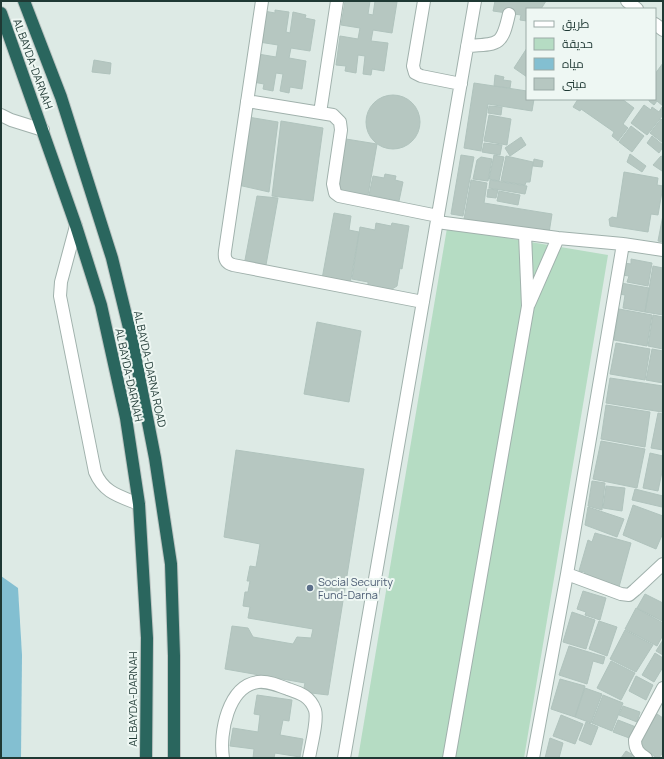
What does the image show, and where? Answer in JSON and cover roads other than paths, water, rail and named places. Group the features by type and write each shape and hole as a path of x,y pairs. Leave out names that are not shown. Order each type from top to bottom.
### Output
{"highway":[{"name":"AL BAYDA-DARNA ROAD","path":"24,1 64,104 112,258 132,340 155,458 171,564 174,656 174,758"},
{"name":"AL BAYDA-DARNAH","path":"1,13 76,226 101,305 126,418 139,504 147,638 146,758"}],"street":[{"path":"262,1 224,256 226,261 229,264 423,302"},
{"path":"320,112 337,1"},
{"path":"424,1 413,66 415,72 421,76 461,84"},
{"path":"627,1 636,8"},
{"path":"344,758 461,84 467,46 471,2"},
{"path":"467,46 490,44 502,38 509,14"},
{"path":"247,101 320,112 333,115 337,118 341,126 333,184 336,193 339,196 437,219 525,234 623,244 663,250"},
{"path":"1,114 11,120 43,130"},
{"path":"76,226 61,282 60,296 95,472 98,480 108,491 139,504"},
{"path":"449,758 528,306 525,234"},
{"path":"528,306 558,238"},
{"path":"533,758 623,244"},
{"path":"566,574 621,594 629,595 663,564"},
{"path":"223,758 223,731 232,702 243,688 250,684 265,682 302,693 313,704 315,720 309,758"},
{"path":"646,758 635,748 635,740 663,688"}],"water":[{"path":"1,576 18,588 22,655 21,758 1,758"}],"tunnel":[{"path":"509,14 511,1"}],"place":[{"name":"Social Security Fund-Darna","path":"310,588"}]}
